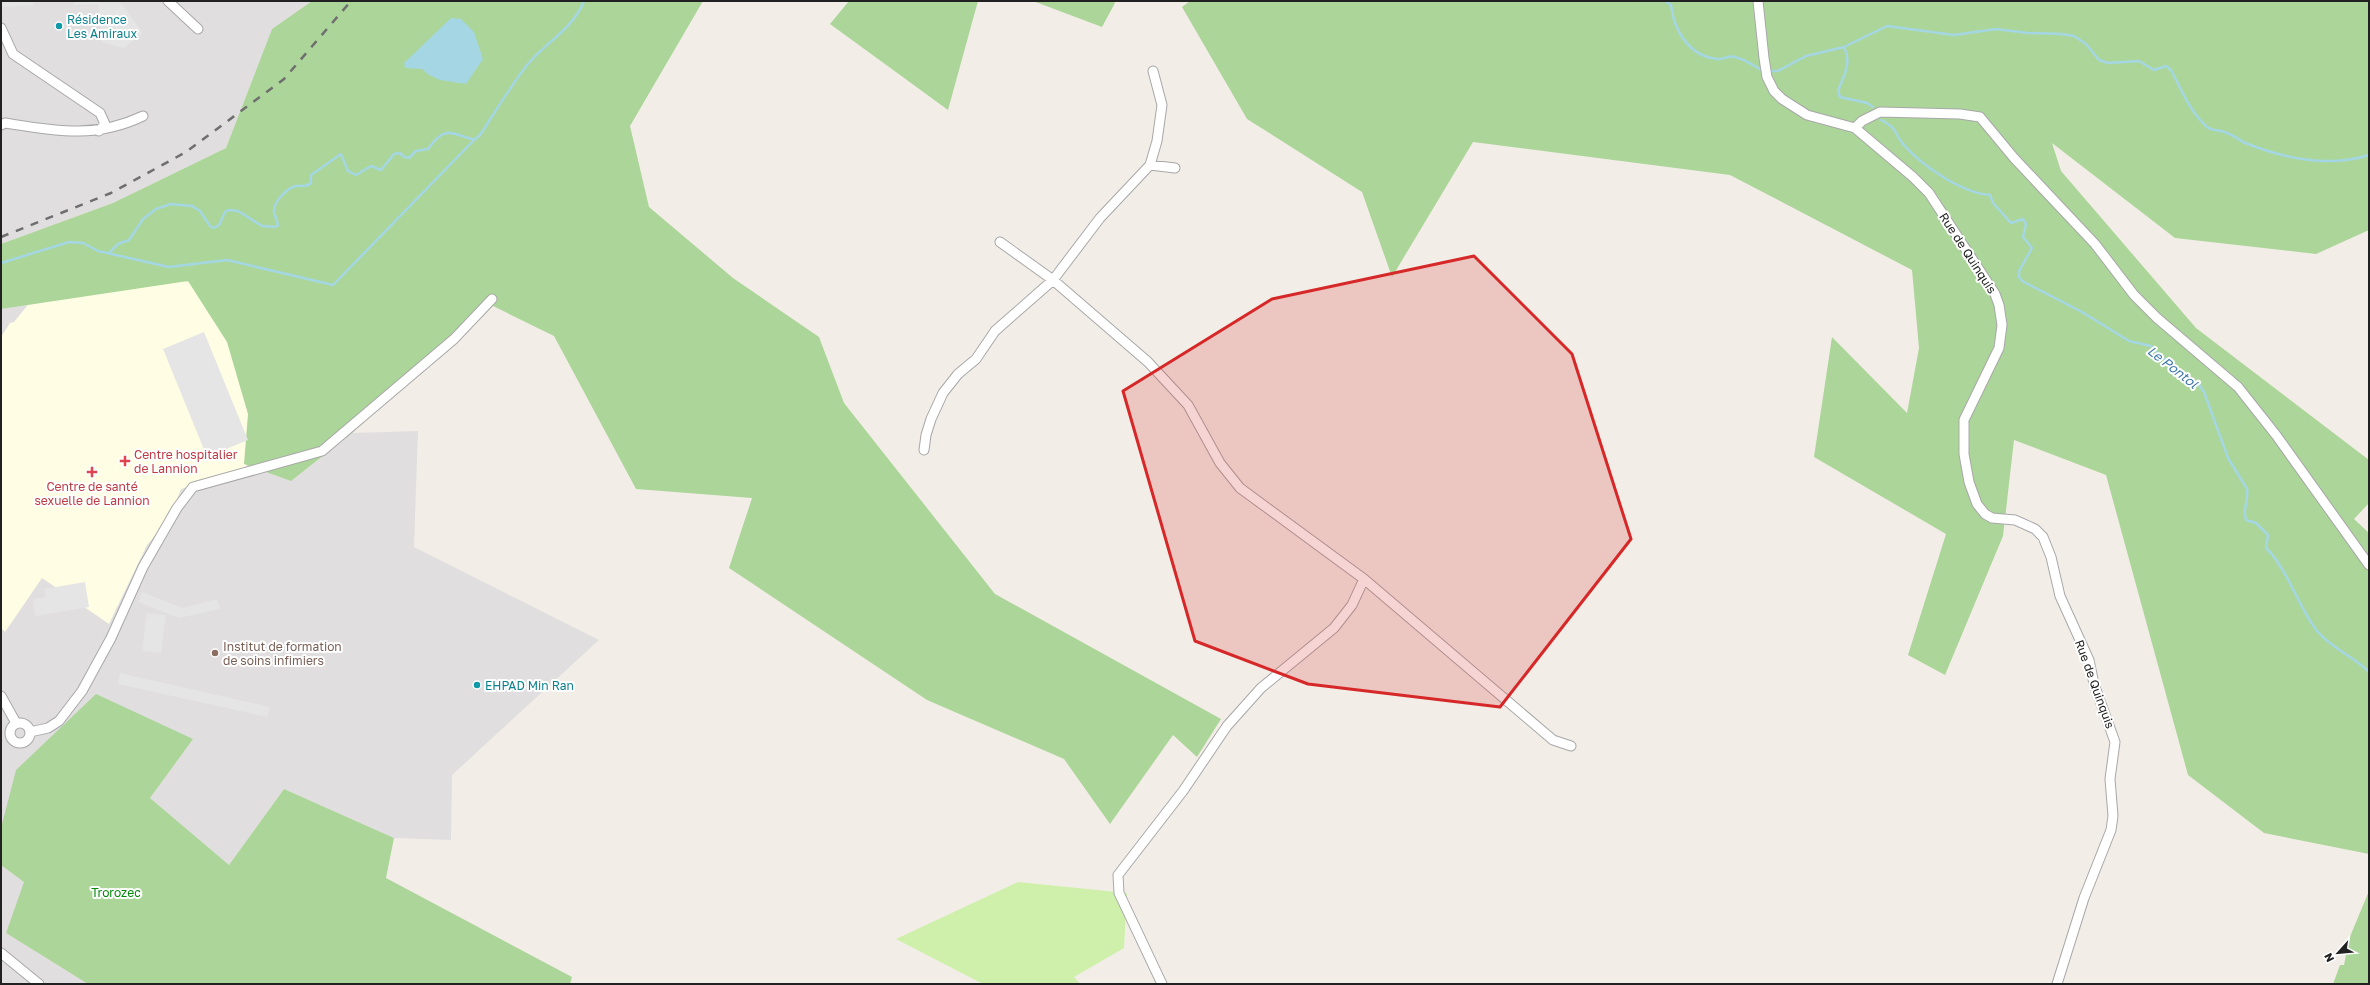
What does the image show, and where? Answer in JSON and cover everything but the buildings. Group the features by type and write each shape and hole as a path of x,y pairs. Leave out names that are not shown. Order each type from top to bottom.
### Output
{"street":[{"path":"168,1 198,29"},
{"path":"1758,1 1767,77 1774,91 1782,99 1807,115 1855,128 1862,121 1880,112 1960,114 1980,117 2014,158 2095,244 2134,295 2168,328 2238,387 2276,435 2369,565"},
{"path":"1,28 13,54 100,114 105,124 100,131"},
{"path":"924,450 926,435 931,419 947,388 958,374 976,358 995,332 1053,280 1100,218 1150,165 1157,141 1162,105 1153,71"},
{"path":"1,124 5,123 46,130 80,132 100,131 126,124 143,116"},
{"name":"Rue de Quinquis","path":"1855,128 1929,193 1995,294 1999,305 2002,325 1999,348 1964,420 1964,454 1969,482 1977,504 1984,514 1992,518 2015,520 2036,529 2043,537 2051,557 2060,596 2089,660 2094,684 2115,742 2110,779 2113,816 2111,830 2084,898 2057,984"},
{"path":"1150,165 1175,168"},
{"path":"1000,242 1053,280 1148,362 1188,405 1220,463 1229,477 1240,488 1364,579 1553,740 1571,746"},
{"path":"30,732 48,728 59,721 82,691 111,638 143,567 177,508 193,487 322,451 454,339 492,298"},
{"path":"1162,984 1119,893 1118,875 1184,791 1227,726 1262,688 1334,628 1352,605 1364,579"},
{"path":"1,696 16,723 26,725 30,732 28,739 21,743 14,742 10,737 11,728 16,723"},
{"path":"1,739 10,737"},
{"path":"1,954 39,984"}],"highlighted area":[{"path":"1474,256 1572,354 1631,539 1500,707 1308,684 1195,641 1123,391 1272,299"}],"shaded area":[{"path":"1,1 312,1 272,29 226,148 113,203 1,244"},
{"path":"1,1 34,1 34,5 1,7"},
{"path":"74,1 119,1 143,33 124,48 101,42 99,4 74,5"},
{"name":"Centre hospitalier de Lannion","path":"182,280 223,293 255,429 253,453 245,469 181,489 169,519 147,545 109,624 42,578 5,632 1,628 1,337 10,323 14,322 35,296"},
{"path":"188,281 227,342 291,481 352,433 418,431 414,547 599,640 452,775 451,840 394,838 284,789 229,865 150,798 192,739 1,828 1,309"},
{"path":"204,332 248,440 207,457 163,349"},
{"path":"85,582 89,607 35,616 33,599 46,597 44,589"},
{"path":"142,592 182,608 217,599 220,609 179,618 138,602"},
{"path":"147,613 166,615 161,653 142,651"},
{"path":"120,673 270,707 267,717 118,684"},
{"path":"1,865 25,882 6,933 88,984 1,984"}],"green space":[{"path":"312,1 703,1 630,126 649,207 733,278 819,337 844,403 995,594 1221,719 1197,757 1173,735 1110,824 1064,759 927,700 729,568 752,498 636,489 554,336 493,306 352,433 291,481 244,464 248,414 227,342 188,281 1,309 1,244 113,203 226,148 272,29"},
{"path":"849,1 978,1 948,110 830,24"},
{"path":"1033,1 1113,1 1115,3 1102,27"},
{"path":"1190,1 2369,1 2369,230 2316,254 2175,238 2052,143 2061,171 2196,328 2369,460 2369,503 2354,519 2369,533 2369,854 2264,833 2188,775 2106,475 2014,440 2003,536 1945,675 1908,655 1946,534 1814,457 1832,337 1907,413 1919,348 1912,270 1730,175 1473,142 1392,277 1362,192 1247,119 1182,7"},
{"name":"Trorozec","path":"96,694 193,739 150,798 229,865 284,789 394,838 386,878 572,977 570,984 88,984 6,933 24,882 1,865 1,828 16,770"},
{"path":"1018,882 1127,893 1124,948 1074,977 1080,984 983,984 896,939"},
{"path":"2369,891 2369,984 2333,984 2340,965 2344,965 2349,939"}],"water":[{"path":"451,18 461,19 474,32 483,59 466,84 440,80 429,75 422,69 405,68 404,63"}],"waterway":[{"path":"109,253 118,244 129,240 143,219 156,209 171,204 192,206 200,211 210,226 214,228 219,225 225,212 229,210 238,211 262,226 275,227 278,225 274,208 281,196 292,187 309,185 311,183 311,175 341,154 348,171 356,175 371,166 381,170 394,154 400,153 404,157 409,158 416,151 428,149 443,134 453,133 474,140 480,135 527,65 566,28 573,20 584,1"},
{"path":"1639,1 1665,1 1671,5 1679,33 1698,53 1717,59 1730,57 1739,58 1763,71"},
{"path":"1768,71 1778,71 1806,56 1844,47 1887,26 1954,35 1996,29 2028,33 2061,34 2074,36 2086,44 2099,60 2108,63 2139,61 2154,70 2166,66 2171,70 2191,107 2207,127 2222,131 2258,148 2289,157 2321,161 2338,161 2369,155"},
{"name":"Le Pontol","path":"1844,47 1847,64 1845,74 1838,91 1840,97 1867,103 1873,107"},
{"name":"Le Pontol","path":"1881,120 1891,126 1903,144 1931,169 1955,184 1979,193 1990,195 1993,203 2011,223 2023,219 2026,224 2023,237 2032,248 2019,271 2019,277 2022,281 2082,312 2129,341 2151,346 2156,352 2200,386 2204,392 2228,458 2247,489 2245,512 2246,520 2256,523 2268,535 2266,548 2281,567 2317,631 2329,642 2369,672"},
{"path":"1,263 69,242 83,243 98,251 169,267 227,260 333,285 475,139"}],"railway":[{"path":"1,237 111,193 186,152 284,79 351,1"}],"place":[{"name":"Résidence Les Amiraux","path":"59,26"},
{"name":"Centre hospitalier de Lannion","path":"125,461"},
{"name":"Centre de santé sexuelle de Lannion","path":"92,472"},
{"name":"Institut de formation de soins infimiers","path":"215,653"},
{"name":"EHPAD Min Ran","path":"477,685"}]}
